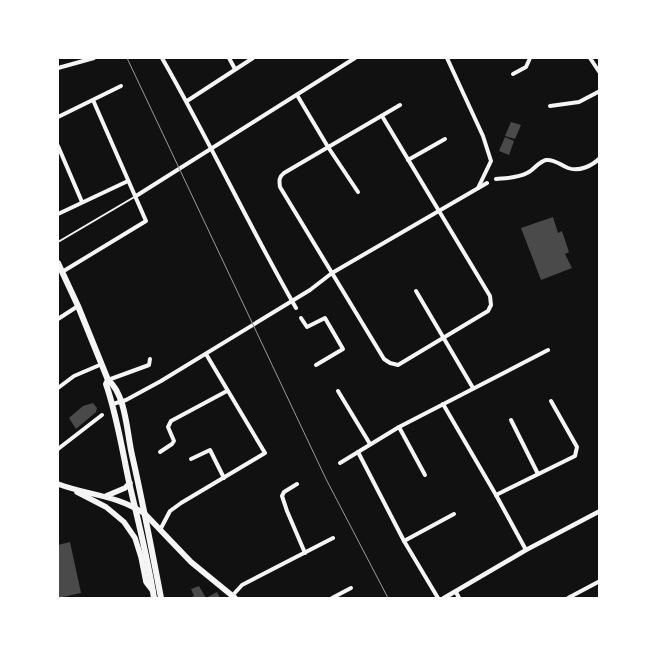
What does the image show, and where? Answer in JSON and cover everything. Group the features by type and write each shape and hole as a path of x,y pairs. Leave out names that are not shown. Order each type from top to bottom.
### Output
{"highway":[{"path":"58,263 108,380 115,386 121,401 139,480 161,598"},
{"path":"108,380 106,384 113,404 137,509 154,595"}],"main road":[{"path":"106,496 125,488 130,483"},
{"path":"58,484 106,507 124,522 135,538 146,582 154,595"},
{"path":"76,491 86,491 106,496 137,509 191,562 233,598"}],"street":[{"path":"58,68 94,58"},
{"path":"162,58 296,308"},
{"path":"229,58 235,69"},
{"path":"186,101 253,58"},
{"path":"136,196 355,58"},
{"path":"447,58 483,136 491,161 478,188"},
{"path":"513,74 526,67 530,58"},
{"path":"596,58 591,59 600,73"},
{"path":"519,71 522,76"},
{"path":"58,117 121,86"},
{"path":"550,106 579,102 600,90"},
{"path":"297,94 328,147 358,192"},
{"path":"62,272 146,221 93,100"},
{"path":"382,116 490,296 491,303 488,312 398,365 384,360 280,187 280,177 400,105"},
{"path":"408,160 445,139"},
{"path":"58,146 82,202"},
{"path":"496,179 519,176 530,172 539,163 547,160 556,161 568,168 579,169 595,163 600,158"},
{"path":"58,214 128,181"},
{"path":"113,404 161,381 310,290 332,273 487,183"},
{"path":"416,292 473,388"},
{"path":"58,319 78,306"},
{"path":"302,318 307,327 325,318 343,349 316,365"},
{"path":"340,463 399,427 548,350"},
{"path":"160,530 170,511 265,453 206,354"},
{"path":"108,380 149,365 150,359"},
{"path":"58,388 74,376 102,364"},
{"path":"338,391 370,444"},
{"path":"160,452 174,441 168,427 171,421 228,392"},
{"path":"496,495 575,456 577,447 552,401"},
{"path":"443,404 526,550"},
{"path":"58,449 102,415"},
{"path":"95,420 99,424"},
{"path":"511,420 538,474"},
{"path":"399,427 425,475"},
{"path":"191,459 210,450 224,478"},
{"path":"358,452 404,540 438,598"},
{"path":"297,484 288,489 282,496 305,553"},
{"path":"444,598 526,550 600,511"},
{"path":"404,540 454,514"},
{"path":"233,598 242,585 334,538"},
{"path":"568,598 600,581"},
{"path":"332,598 351,588"},
{"path":"456,592 459,598"}],"lane":[{"path":"58,242 136,196"}],"building":[{"path":"511,122 521,125 515,139 505,136"},
{"path":"505,137 514,141 509,155 499,151"},
{"path":"553,217 558,233 562,231 569,252 565,254 572,268 541,280 521,228"},
{"path":"93,403 97,408 96,412 76,429 69,418 83,406"},
{"path":"70,542 81,593 58,598 58,545"},
{"path":"199,586 206,598 189,598 194,596 191,589"},
{"path":"217,592 220,598 206,598"}],"tram line":[{"path":"127,58 326,479 388,598"}]}
